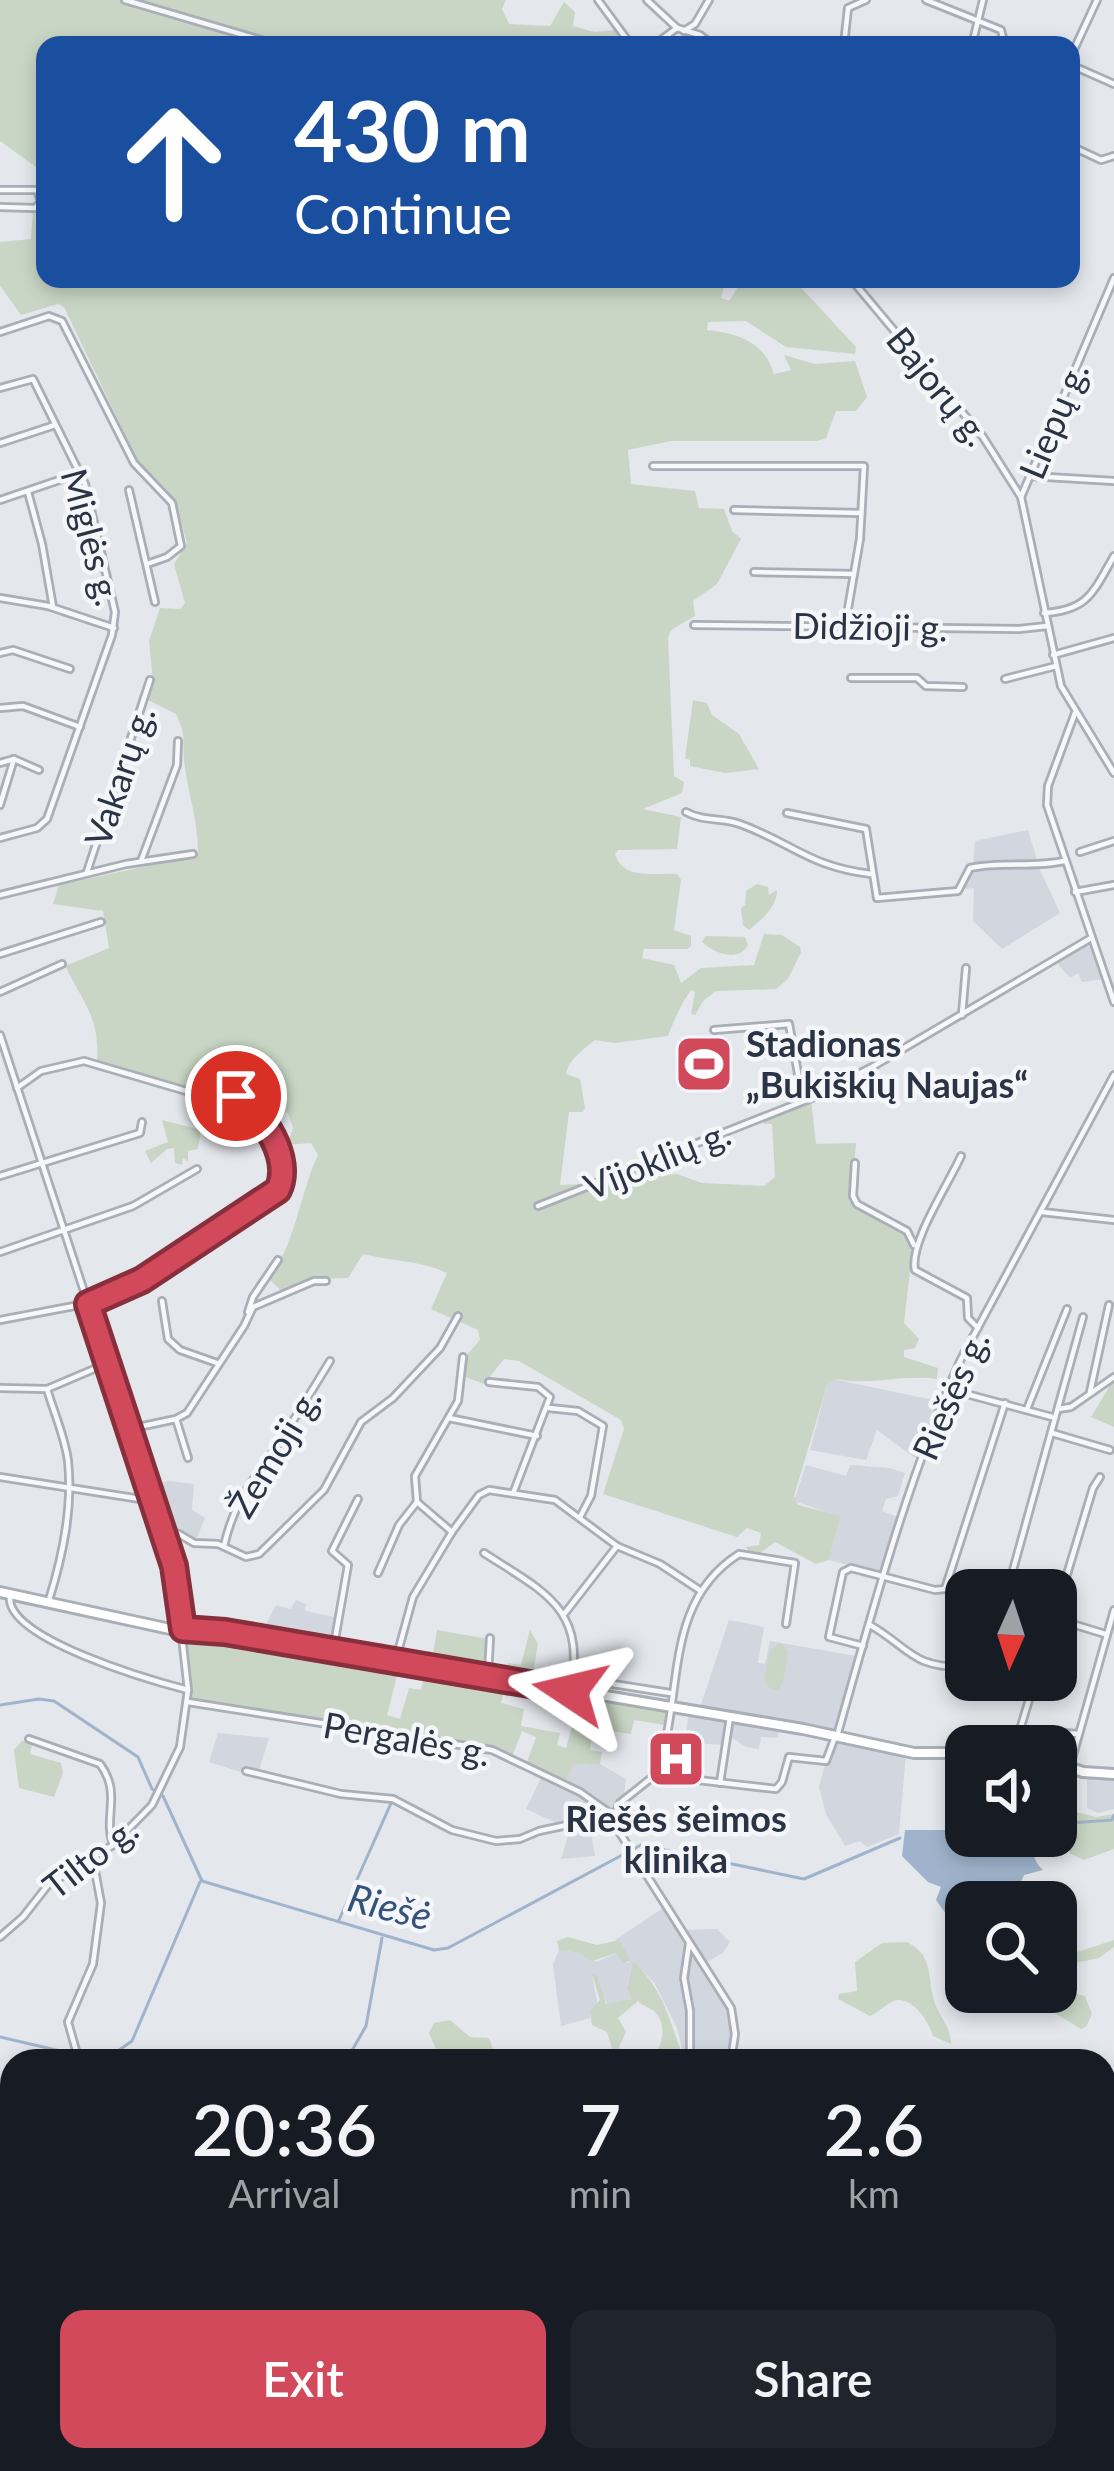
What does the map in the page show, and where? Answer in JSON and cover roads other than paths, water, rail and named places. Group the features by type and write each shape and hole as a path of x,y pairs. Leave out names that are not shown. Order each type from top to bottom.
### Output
{"main road":[{"path":"5,1594 183,1629 225,1632 836,1735 914,1753 945,1753"},
{"path":"1077,1770 1114,1774"}],"street":[{"path":"125,0 247,36"},
{"path":"598,0 624,36"},
{"path":"693,29 710,0"},
{"path":"845,36 848,10 866,0"},
{"path":"926,0 1004,36"},
{"path":"975,36 983,0"},
{"path":"1080,37 1097,0"},
{"path":"650,1 680,30"},
{"path":"670,36 693,29 702,36"},
{"path":"1080,69 1114,84"},
{"path":"1080,150 1101,160 1114,156"},
{"path":"0,190 36,190"},
{"path":"0,207 36,207"},
{"name":"Liepų g.","path":"1021,496 1114,278"},
{"name":"Bajorų g.","path":"859,288 983,437 1021,496"},
{"path":"0,332 49,316 62,321 134,463 172,503 181,546 147,564"},
{"name":"Miglės g.","path":"0,388 33,379 80,473 114,607 114,628 45,822 0,838"},
{"path":"0,443 55,425"},
{"path":"652,466 864,466 845,626"},
{"path":"0,500 80,473"},
{"path":"1030,476 1114,481"},
{"path":"129,490 155,602"},
{"path":"28,492 53,607"},
{"path":"1021,496 1056,666 1075,713 1114,773"},
{"path":"734,510 860,513"},
{"path":"1044,613 1080,606 1114,556"},
{"path":"754,572 854,574"},
{"path":"0,598 53,607 114,628"},
{"name":"Didžioji g.","path":"694,625 1047,626"},
{"path":"1053,656 1114,638"},
{"path":"0,653 13,650 70,670"},
{"path":"1005,679 1056,666"},
{"path":"851,678 916,678 926,686 963,686"},
{"name":"Vakarų g.","path":"87,872 150,680"},
{"path":"0,708 23,706 80,727"},
{"path":"1075,713 1046,794 1064,861 1114,1002"},
{"path":"141,861 177,765 178,741"},
{"path":"0,805 14,759"},
{"path":"0,763 14,759 39,770"},
{"path":"686,812 701,819 740,823 808,859 871,874"},
{"path":"787,813 866,829 877,898 958,892 970,868 1064,861"},
{"path":"1080,852 1114,841"},
{"path":"0,895 87,872 193,854"},
{"path":"1075,892 1114,885"},
{"path":"0,954 101,922"},
{"name":"Vijoklių g.","path":"538,1206 803,1101 872,1067 1091,938"},
{"path":"0,992 62,964"},
{"path":"962,1015 966,968"},
{"path":"714,1030 789,1024 803,1101"},
{"name":"Tilto g.","path":"0,1036 178,1579 188,1690 180,1748 160,1793 134,1827 93,1861 48,1885 0,1937"},
{"path":"0,1320 88,1304 142,1280 275,1193 283,1180 282,1162 257,1114 222,1090 193,1093 84,1061 41,1071 17,1088"},
{"name":"Riešės g.","path":"836,1735 919,1460 948,1389 1114,1075"},
{"path":"0,1176 140,1133 142,1121"},
{"path":"914,1245 961,1156"},
{"path":"855,1163 856,1204 907,1231 914,1245 915,1270 968,1298 969,1321 978,1328"},
{"path":"0,1252 133,1206 197,1169"},
{"path":"1042,1211 1114,1220"},
{"path":"248,1318 253,1297 278,1260"},
{"path":"129,1429 187,1413 253,1307 314,1281 326,1281"},
{"path":"162,1301 169,1341 217,1363"},
{"path":"1090,1392 1109,1305"},
{"path":"1027,1409 1066,1310"},
{"path":"164,1532 253,1557 332,1480 361,1421 393,1398 440,1348 458,1316"},
{"path":"1012,1569 1083,1317"},
{"path":"452,1532 417,1502 414,1490 417,1470 458,1401 464,1357"},
{"name":"Žemoji g.","path":"224,1546 230,1521 255,1471 330,1361"},
{"path":"0,1388 47,1389 108,1363"},
{"path":"948,1389 1055,1413 1114,1377"},
{"path":"489,1382 542,1388 550,1397 514,1491"},
{"path":"47,1389 68,1457 69,1489 68,1520 48,1604"},
{"path":"863,1646 829,1637 845,1569 938,1591 947,1587 1005,1403"},
{"path":"548,1408 578,1411 602,1426 591,1496 580,1517"},
{"path":"449,1418 537,1436"},
{"path":"176,1419 188,1458"},
{"path":"1052,1433 1110,1450"},
{"path":"0,1477 153,1501"},
{"path":"1069,1569 1100,1477"},
{"path":"396,1661 407,1609 452,1532 482,1493 493,1489 555,1500 616,1546 660,1564 701,1591"},
{"path":"333,1651 348,1565 332,1551 358,1499"},
{"path":"378,1573 398,1525 417,1502"},
{"path":"564,1614 616,1546"},
{"path":"484,1553 564,1614 575,1642 570,1691"},
{"path":"245,1771 341,1794 393,1799 452,1830 496,1841 586,1821 602,1822 655,1775 680,1641 701,1591 739,1554 795,1563 786,1624"},
{"path":"5,1594 14,1614 49,1642 188,1690"},
{"path":"1077,1738 1114,1610"},
{"path":"1077,1623 1106,1634"},
{"path":"870,1625 919,1660 945,1667"},
{"path":"488,1677 490,1638"},
{"path":"572,1678 670,1693"},
{"name":"Pergalės g.","path":"188,1702 492,1750 580,1792 614,1816"},
{"path":"720,1783 730,1717"},
{"path":"655,1775 776,1789 788,1757 826,1761 836,1735"},
{"path":"28,1739 100,1764 113,1793 113,1845"},
{"path":"614,1816 733,2014 732,2049"},
{"path":"76,2049 68,2022 93,1964 101,1903 93,1861"},
{"path":"689,1944 684,1978 690,2049"}],"water":[{"path":"905,1830 945,1830 945,1857 1034,1857 1043,1870 1024,1875 1021,1881 945,1881 945,1913 936,1900 941,1887 928,1882 902,1856"}],"waterway":[{"name":"Riešė","path":"0,1705 54,1701 138,1757 152,1789 163,1796 202,1881 434,1950 448,1948 641,1845 804,1879 900,1838"},
{"path":"339,1920 392,1801"},
{"name":"Riešė","path":"1077,1823 1112,1820 1114,1815"},
{"path":"120,2049 132,2041 200,1882"},
{"path":"353,2049 366,2026 382,1938"},
{"path":"0,2037 52,2049"}],"place":[{"name":"Stadionas „Bukiškių Naujas“","path":"704,1064"},
{"name":"Riešės šeimos klinika","path":"676,1759"}]}
